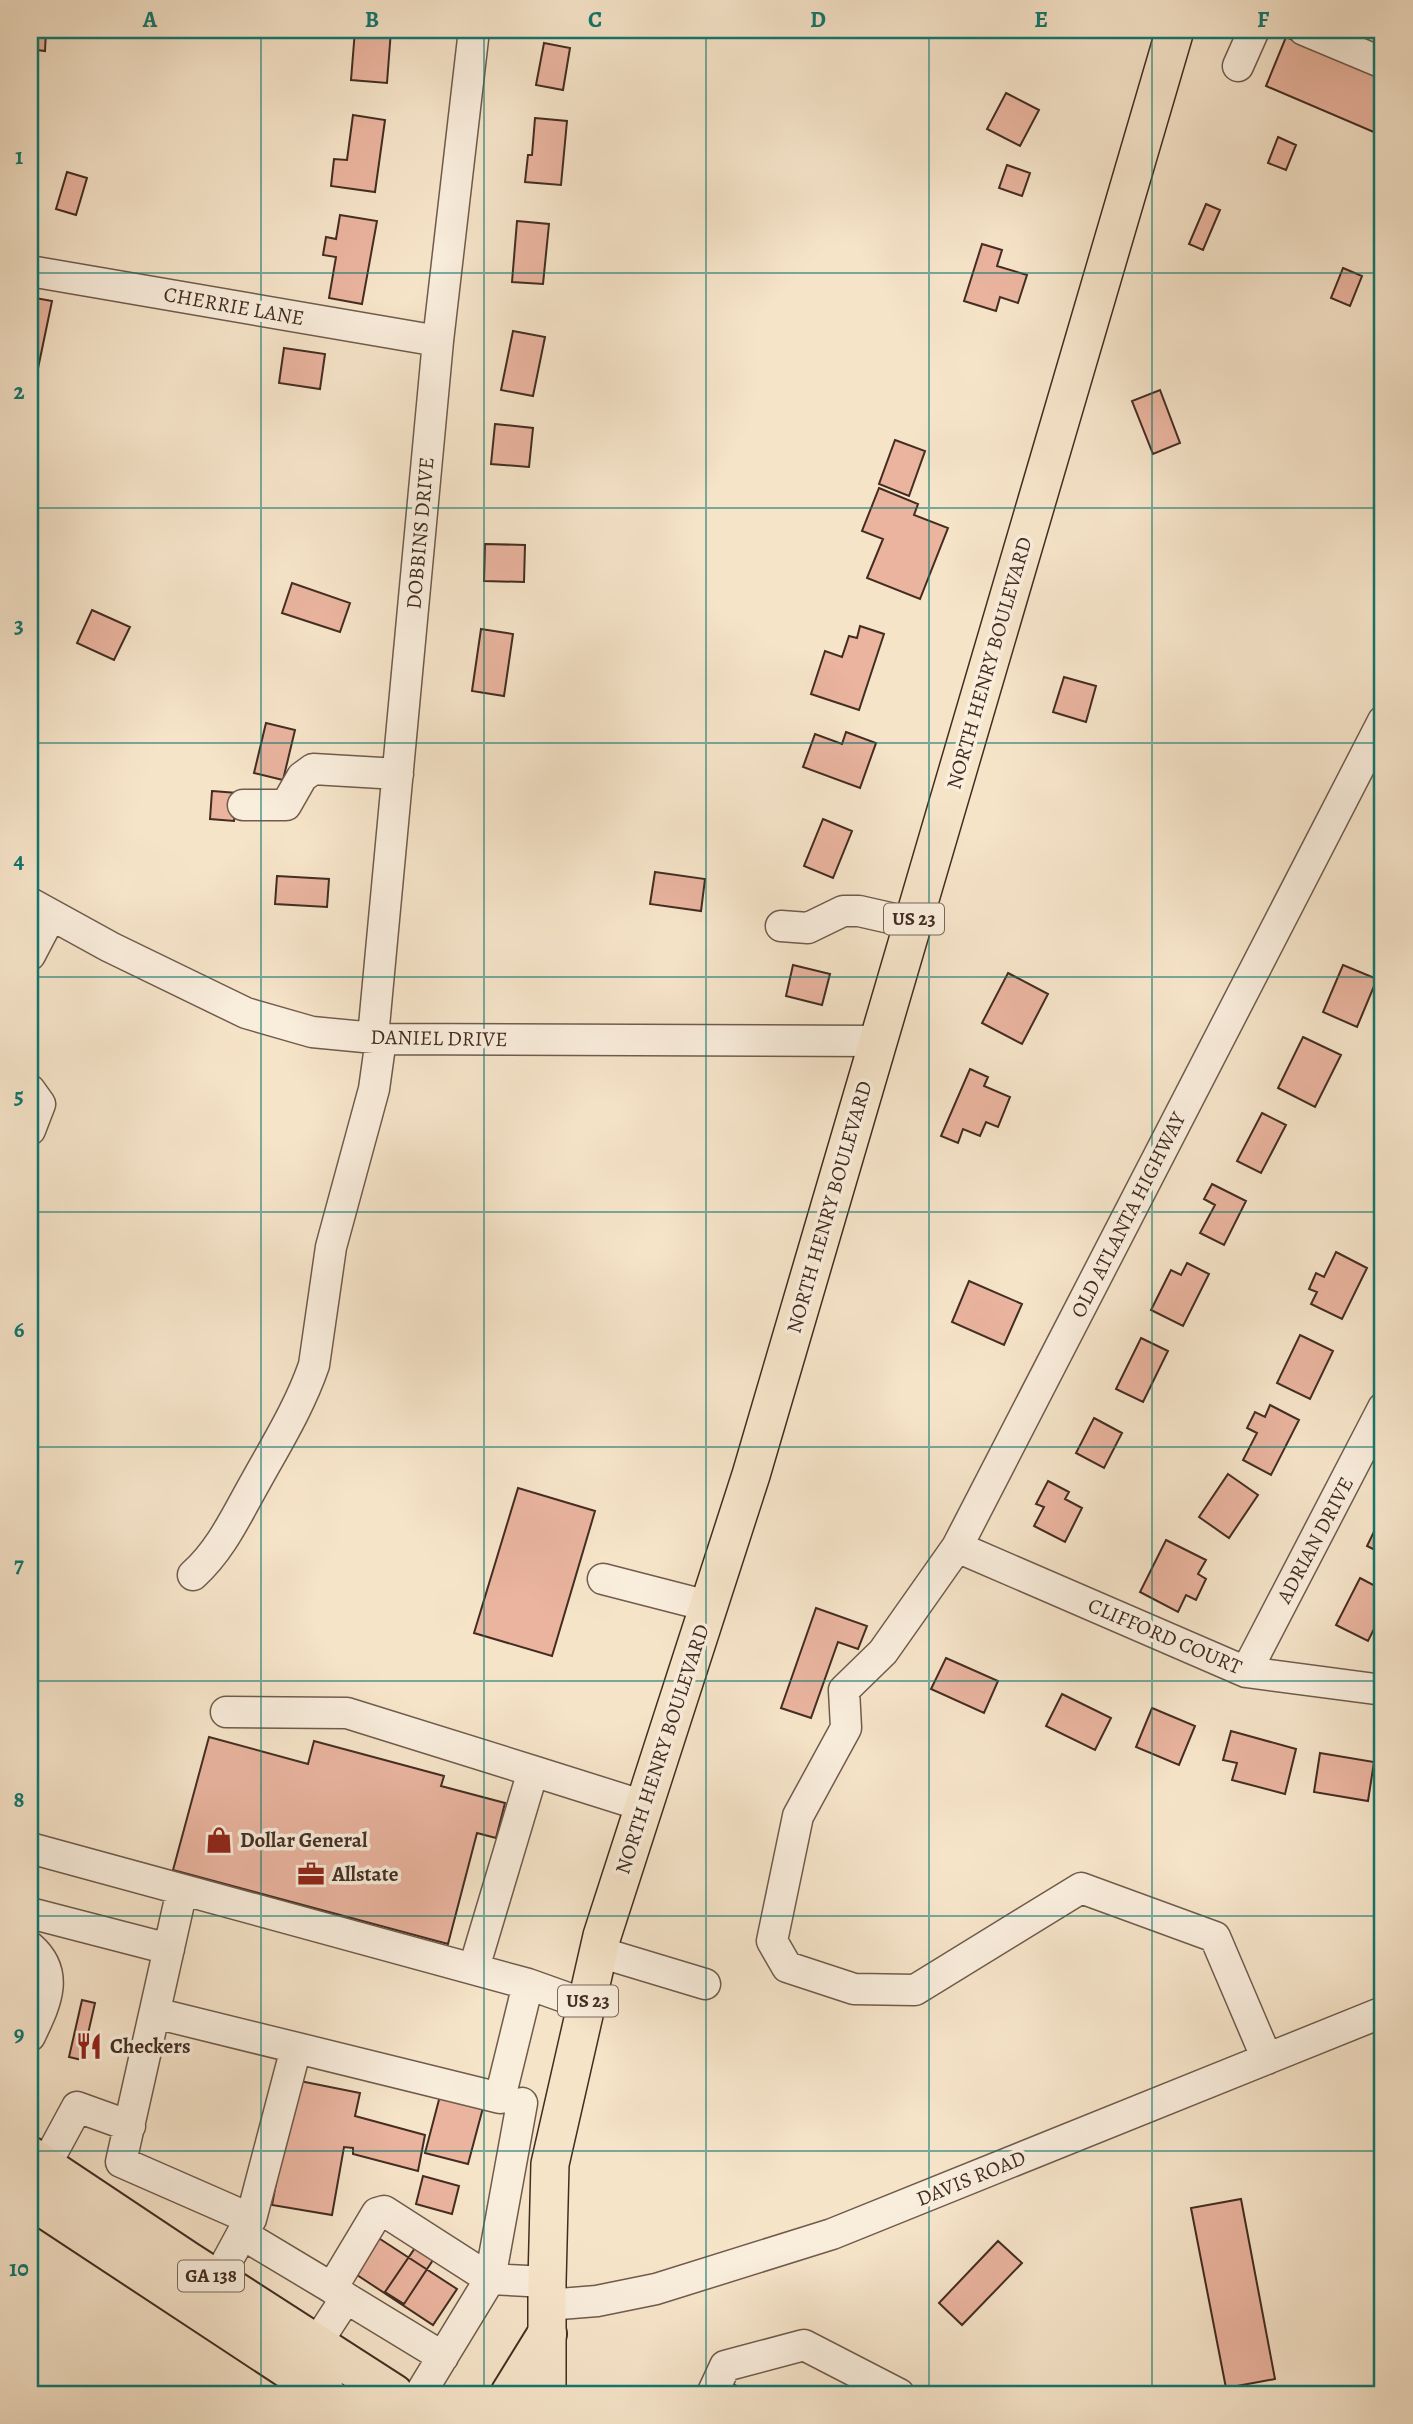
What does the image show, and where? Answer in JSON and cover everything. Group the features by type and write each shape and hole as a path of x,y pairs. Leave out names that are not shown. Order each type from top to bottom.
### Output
{"highway":[{"name":"GA 138","path":"35,2174 224,2299 316,2344 394,2394"},
{"name":"GA 138","path":"224,2299 326,2394"},
{"path":"510,2394 547,2307"}],"main road":[{"name":"NORTH HENRY BOULEVARD","path":"553,2388 547,2307 550,2164 599,1952 751,1475 1175,30"}],"street":[{"name":"DOBBINS DRIVE","path":"193,1575 218,1548 296,1410 309,1381 314,1365 331,1247 374,1089 398,774 438,341 474,30"},
{"path":"1238,66 1254,30"},
{"path":"1304,30 1383,63"},
{"name":"CHERRIE LANE","path":"30,271 438,341"},
{"name":"OLD ATLANTA HIGHWAY","path":"1267,2059 1215,1937 1081,1888 915,1990 854,1989 788,1967 772,1941 798,1816 846,1728 844,1690 883,1652 957,1547 1383,721"},
{"path":"243,805 286,806 302,777 313,769 398,774"},
{"path":"30,955 40,909"},
{"name":"DANIEL DRIVE","path":"40,909 110,947 246,1013 312,1032 377,1038 878,1041"},
{"path":"780,926 808,928 844,911 859,911 912,923"},
{"path":"30,1090 40,1104 30,1130"},
{"name":"ADRIAN DRIVE","path":"1246,1672 1383,1408"},
{"name":"CLIFFORD COURT","path":"957,1547 1246,1672 1383,1690"},
{"path":"603,1579 708,1606"},
{"path":"226,1712 347,1713 644,1806"},
{"path":"474,1968 533,1771"},
{"path":"30,1849 474,1968 587,2005"},
{"path":"182,1890 121,2162 246,2227 339,2293 443,2357"},
{"path":"30,1913 169,1950"},
{"path":"30,1947 45,1964 50,1981 30,2036"},
{"path":"599,1952 705,1984"},
{"path":"420,2394 490,2280 528,1984"},
{"name":"DAVIS ROAD","path":"490,2280 547,2307 597,2301 656,2289 832,2234 1383,2012"},
{"path":"155,2013 511,2101 562,2111"},
{"path":"224,2299 296,2048"},
{"path":"35,2174 77,2107 130,2126"},
{"path":"316,2344 377,2213 384,2211 490,2280"},
{"path":"712,2394 725,2366 804,2345 899,2394"}],"building":[{"path":"30,30 46,30 45,51 30,49"},
{"path":"355,30 391,30 387,83 351,80"},
{"path":"1286,37 1383,78 1383,136 1266,86"},
{"path":"544,43 570,48 563,90 536,85"},
{"path":"1006,93 1039,110 1020,146 987,129"},
{"path":"353,115 385,120 375,192 331,186 334,159 347,160"},
{"path":"535,118 567,121 561,185 525,182 528,155 532,155"},
{"path":"1278,137 1296,145 1286,170 1268,163"},
{"path":"1007,165 1030,173 1022,196 999,188"},
{"path":"67,172 87,178 76,215 56,209"},
{"path":"1206,204 1220,210 1203,250 1189,244"},
{"path":"340,215 377,221 362,304 329,298 336,257 323,255 326,237 336,239"},
{"path":"517,221 549,224 543,284 512,282"},
{"path":"982,244 1002,250 997,266 1027,275 1018,303 1000,297 996,311 964,301"},
{"path":"1343,268 1362,276 1350,306 1331,298"},
{"path":"30,297 52,301 36,378 30,376"},
{"path":"513,331 545,337 533,396 501,390"},
{"path":"284,348 325,354 320,389 279,383"},
{"path":"1160,390 1180,443 1153,454 1132,401"},
{"path":"495,424 533,428 529,467 491,464"},
{"path":"895,440 925,451 909,496 879,484"},
{"path":"879,488 918,504 914,515 948,528 920,599 867,578 883,539 862,531"},
{"path":"485,544 525,545 524,582 484,581"},
{"path":"292,583 350,603 340,632 282,613"},
{"path":"92,610 130,627 114,660 77,643"},
{"path":"860,626 884,634 859,710 811,694 825,651 842,657 849,636 857,638"},
{"path":"481,629 513,634 504,696 472,691"},
{"path":"1064,677 1096,686 1086,722 1053,712"},
{"path":"266,723 295,730 283,780 254,773"},
{"path":"846,732 876,743 860,788 803,767 815,734 842,744"},
{"path":"212,791 237,793 234,821 210,819"},
{"path":"823,819 852,831 833,878 804,866"},
{"path":"655,872 705,879 701,911 650,904"},
{"path":"277,876 329,879 327,907 275,904"},
{"path":"793,965 830,974 822,1005 786,996"},
{"path":"1343,965 1377,979 1357,1027 1323,1012"},
{"path":"1008,973 1048,994 1022,1044 982,1023"},
{"path":"1303,1037 1341,1055 1315,1107 1278,1088"},
{"path":"970,1069 988,1077 984,1086 1010,1097 998,1127 986,1122 980,1136 963,1129 958,1143 941,1136"},
{"path":"1262,1113 1286,1125 1261,1173 1237,1161"},
{"path":"1212,1184 1246,1201 1224,1245 1200,1233 1215,1205 1204,1199"},
{"path":"1336,1252 1367,1268 1342,1319 1311,1304 1317,1292 1309,1289 1316,1273 1324,1277"},
{"path":"1187,1263 1209,1274 1183,1326 1151,1310 1171,1270 1181,1275"},
{"path":"969,1281 1022,1304 1004,1345 952,1322"},
{"path":"1300,1335 1333,1351 1310,1399 1277,1383"},
{"path":"1141,1338 1168,1351 1143,1402 1116,1389"},
{"path":"1270,1405 1299,1420 1271,1475 1243,1460 1257,1433 1247,1428 1255,1412 1265,1417"},
{"path":"1094,1418 1122,1433 1104,1468 1076,1453"},
{"path":"1228,1474 1258,1495 1229,1538 1199,1517"},
{"path":"1048,1481 1069,1492 1065,1499 1082,1508 1065,1542 1034,1526 1044,1507 1036,1504"},
{"path":"518,1488 595,1511 552,1656 474,1633"},
{"path":"1383,1513 1383,1554 1367,1546"},
{"path":"1166,1540 1206,1560 1198,1574 1206,1579 1196,1600 1186,1595 1178,1612 1140,1592"},
{"path":"1360,1578 1383,1590 1383,1611 1368,1641 1336,1625"},
{"path":"816,1608 867,1626 858,1649 838,1642 811,1718 781,1708"},
{"path":"946,1658 998,1681 984,1713 931,1689"},
{"path":"1062,1694 1111,1718 1095,1750 1046,1726"},
{"path":"1152,1708 1195,1726 1179,1765 1136,1747"},
{"path":"1231,1731 1296,1749 1285,1794 1232,1780 1237,1763 1223,1760"},
{"path":"209,1737 308,1764 314,1741 444,1776 441,1786 505,1803 496,1838 477,1833 448,1944 173,1870"},
{"path":"1320,1753 1374,1762 1368,1801 1314,1792"},
{"path":"82,2000 95,2003 82,2060 69,2057"},
{"path":"295,2080 360,2093 355,2116 425,2135 418,2171 353,2154 353,2148 344,2147 332,2215 272,2205"},
{"path":"441,2092 484,2104 468,2164 425,2153"},
{"path":"423,2176 459,2186 452,2214 416,2204"},
{"path":"1241,2199 1275,2379 1226,2388 1191,2208"},
{"path":"377,2237 457,2289 433,2325 354,2273"},
{"path":"998,2241 1022,2263 962,2325 939,2303"},
{"path":"415,2248 433,2260 404,2304 385,2292"},
{"path":"730,2383 754,2394 725,2394"}],"place":[{"name":"Dollar General","path":"219,1840"},
{"name":"Allstate","path":"311,1874"},
{"name":"Checkers","path":"89,2046"}]}
